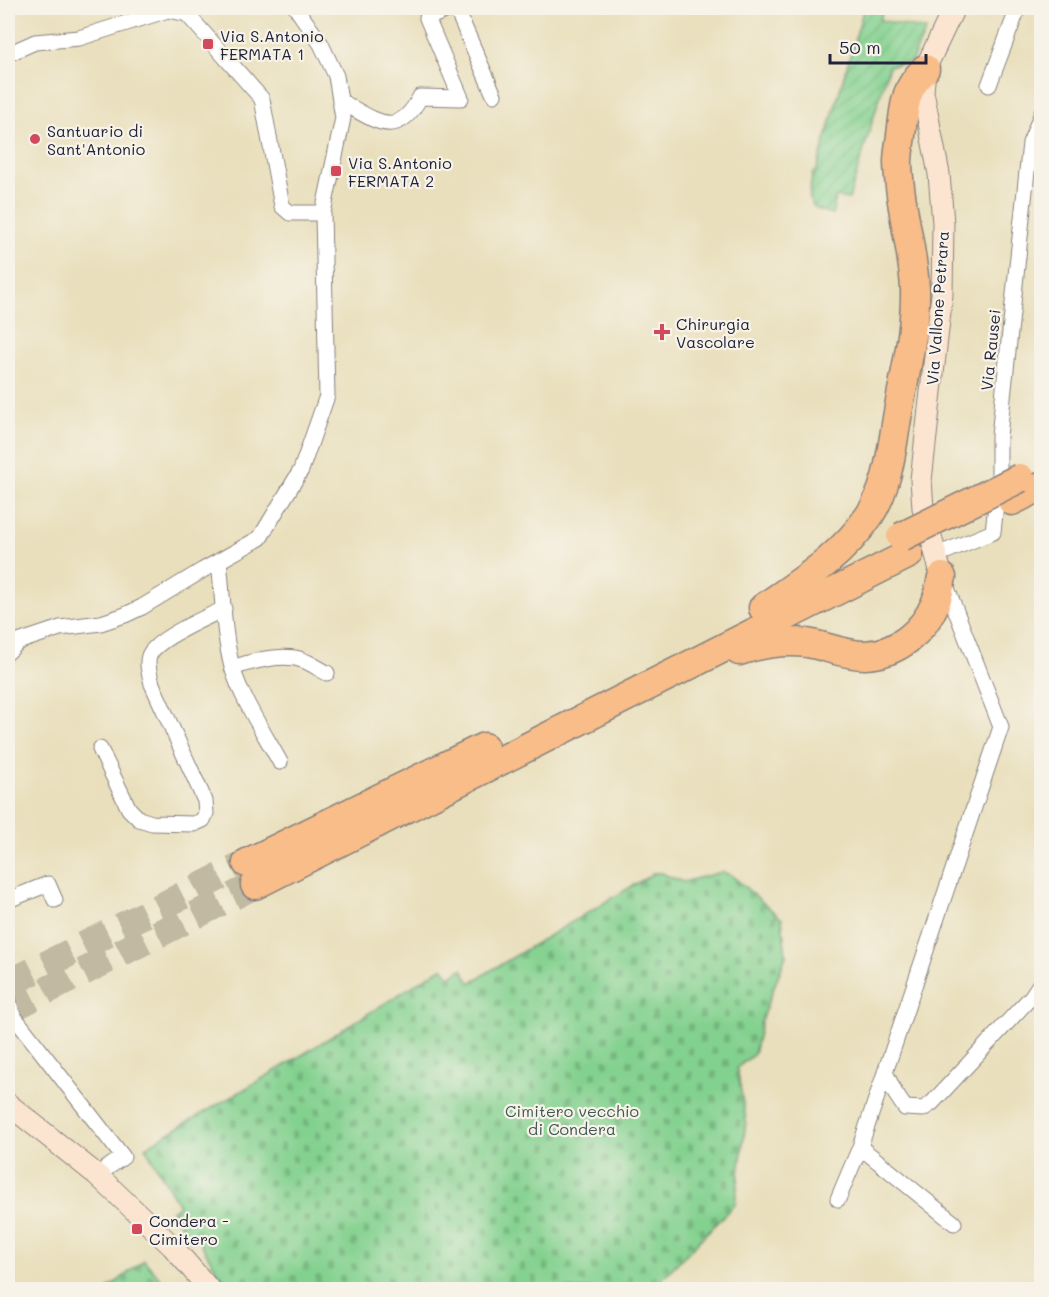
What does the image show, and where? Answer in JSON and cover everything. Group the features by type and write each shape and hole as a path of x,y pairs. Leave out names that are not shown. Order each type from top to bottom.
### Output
{"highway":[{"path":"763,608 825,566 851,540 876,504 885,479 913,331 915,292 898,161 907,92 914,80 925,69"},
{"path":"922,556 846,567 544,718 251,874 922,556 1029,483"},
{"path":"671,673 755,646 783,642 807,643 846,653 866,655 893,649 910,638 923,625 936,603 922,556"}],"street":[{"path":"8,652 18,642 60,628 101,623 125,615 260,538 301,470 327,396 323,213 343,118 336,76 321,44 296,8"},
{"path":"340,101 382,123 399,122 412,112 420,97 461,98 427,18 454,8 494,95"},
{"name":"Via Vallone Petrara","path":"922,556 921,480 942,294 943,223 939,174 924,92 925,69 954,8"},
{"path":"989,85 1018,8"},
{"path":"8,54 35,42 78,38 168,10 187,14 261,99 282,206 290,213 323,213"},
{"name":"Via Rausei","path":"922,556 993,532 999,476 999,436 1030,143 1041,113"},
{"path":"838,1199 860,1147 1001,727 922,556"},
{"path":"219,561 233,668 241,690 280,762"},
{"path":"100,749 129,808 139,819 152,823 194,824 203,820 206,813 205,801 152,684 148,667 149,655 185,627 224,609"},
{"path":"233,668 253,661 272,658 301,659 327,673"},
{"path":"8,900 48,884 55,900"},
{"path":"885,1072 895,1094 905,1108 923,1109 932,1103 1032,996 1041,981"},
{"path":"8,998 12,1014 123,1157 97,1175"},
{"path":"8,1104 97,1175 172,1246 210,1290"},
{"path":"860,1147 954,1223"}],"green space":[{"path":"864,8 883,8 880,20 926,30 911,62 889,66 849,199 836,197 832,214 812,204 810,188"},
{"name":"Cimitero vecchio di Condera","path":"722,872 731,875 782,919 786,956 762,1018 754,1054 737,1068 746,1121 735,1204 652,1289 228,1289 198,1239 191,1242 172,1211 179,1205 145,1147 294,1060 443,967 450,977 462,969 470,983 654,873 661,873 683,882"},
{"path":"144,1260 169,1289 108,1289"}],"tunnel":[{"path":"8,984 247,863"},
{"path":"8,1010 255,885"}],"place":[{"name":"Via S.Antonio FERMATA 1","path":"208,44"},
{"name":"Santuario di Sant'Antonio","path":"35,139"},
{"name":"Via S.Antonio FERMATA 2","path":"336,171"},
{"name":"Chirurgia Vascolare","path":"662,332"},
{"name":"Condera - Cimitero","path":"137,1229"}]}
